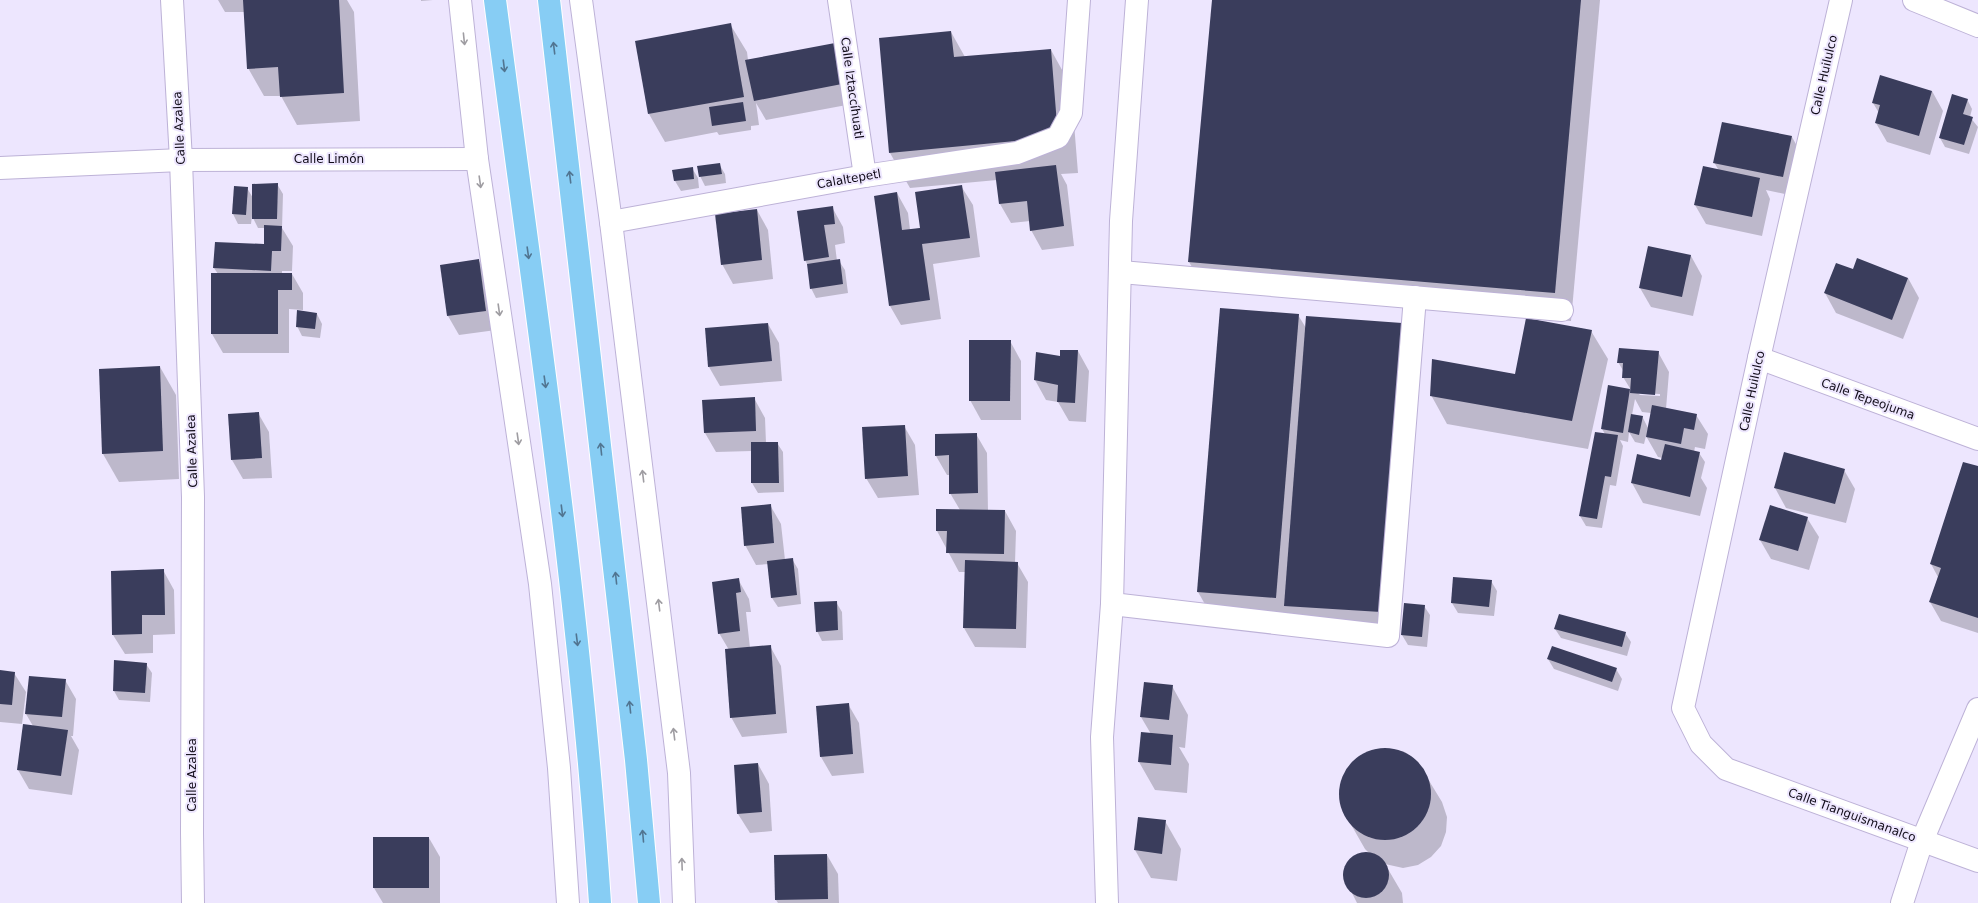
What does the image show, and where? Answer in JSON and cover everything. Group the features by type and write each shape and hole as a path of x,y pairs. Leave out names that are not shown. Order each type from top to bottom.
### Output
{"main road":[{"path":"495,0 558,480 579,657 593,792 600,903"},
{"path":"549,0 636,760 649,903"}],"street":[{"name":"Calle Azalea","path":"172,0 181,160 194,497 193,903"},
{"path":"460,0 477,159 540,584 559,768 568,903"},
{"path":"581,0 611,222 679,773 684,903"},
{"name":"Calle Iztaccíhuatl","path":"839,0 865,176"},
{"name":"Calaltepetl","path":"611,222 865,176 1017,153 1058,137 1071,113 1079,0"},
{"path":"1107,903 1105,891 1102,737 1112,604 1121,221 1137,0"},
{"name":"Calle Huilulco","path":"1726,769 1701,744 1683,708 1759,358 1841,0"},
{"path":"1914,0 1978,26"},
{"name":"Calle Limón","path":"0,168 181,160 477,159"},
{"path":"1121,272 1562,310"},
{"path":"1112,604 1388,636 1414,297"},
{"name":"Calle Tepeojuma","path":"1759,358 1978,439"},
{"path":"1902,903 1922,841 1978,709"},
{"name":"Calle Tianguismanalco","path":"1726,769 1978,861"}],"building":[{"path":"243,0 339,0 344,93 280,97 278,67 247,69"},
{"path":"1212,0 1581,0 1555,293 1188,262"},
{"path":"731,23 744,97 648,114 635,41"},
{"path":"951,31 954,57 1051,49 1058,137 889,153 879,38"},
{"path":"835,43 842,84 754,101 745,60"},
{"path":"1880,75 1932,91 1919,136 1875,123 1880,105 1872,103"},
{"path":"1952,94 1968,99 1963,114 1973,117 1964,145 1939,138"},
{"path":"743,102 746,121 712,126 709,107"},
{"path":"1722,122 1792,136 1783,177 1713,163"},
{"path":"720,163 722,174 699,177 697,166"},
{"path":"1056,165 1064,226 1030,231 1027,201 999,204 995,172"},
{"path":"1703,166 1760,178 1752,217 1694,205"},
{"path":"693,167 694,179 674,181 672,170"},
{"path":"278,183 277,219 252,219 252,184"},
{"path":"962,185 970,238 922,244 930,300 889,306 874,196 897,192 902,230 920,228 915,192"},
{"path":"234,186 248,187 246,215 232,214"},
{"path":"833,206 835,224 824,225 829,257 804,261 797,211"},
{"path":"757,209 762,260 721,265 715,214"},
{"path":"264,225 282,226 281,251 272,251 271,271 213,268 215,242 264,244"},
{"path":"1648,246 1691,255 1682,297 1639,288"},
{"path":"1857,258 1908,278 1892,320 1824,293 1836,263 1853,269"},
{"path":"479,259 486,311 447,316 440,265"},
{"path":"840,259 843,284 810,289 807,264"},
{"path":"211,273 292,273 292,290 278,290 278,334 211,334"},
{"path":"1220,308 1299,314 1276,598 1197,592"},
{"path":"297,310 317,313 315,329 296,327"},
{"path":"1306,316 1402,323 1381,612 1284,606"},
{"path":"1526,318 1592,330 1572,421 1430,396 1432,359 1515,374"},
{"path":"768,323 772,361 708,367 705,328"},
{"path":"969,340 1011,340 1010,401 969,401"},
{"path":"1619,348 1659,351 1655,395 1630,393 1631,378 1622,378 1623,363 1617,363"},
{"path":"1060,350 1078,350 1075,403 1057,402 1058,385 1034,380 1036,352 1060,356"},
{"path":"160,366 163,451 102,454 99,369"},
{"path":"1608,385 1630,389 1623,433 1601,429"},
{"path":"755,397 756,431 704,433 702,400"},
{"path":"1652,405 1697,414 1694,430 1684,428 1681,444 1646,437"},
{"path":"259,412 262,458 231,460 228,414"},
{"path":"1631,414 1643,416 1639,435 1628,432"},
{"path":"905,425 908,476 865,479 862,427"},
{"path":"1595,432 1618,435 1611,477 1605,476 1597,519 1579,516"},
{"path":"977,433 978,493 949,494 949,455 935,456 935,434"},
{"path":"751,442 778,442 779,483 751,483"},
{"path":"1665,444 1700,452 1690,497 1631,483 1637,454 1661,460"},
{"path":"1784,452 1845,469 1835,504 1774,488"},
{"path":"1963,462 1978,466 1978,618 1929,602 1941,568 1930,564"},
{"path":"771,504 774,543 744,546 741,507"},
{"path":"1770,505 1808,517 1798,551 1759,540"},
{"path":"936,509 1005,510 1004,554 946,553 947,531 936,531"},
{"path":"793,558 797,595 771,598 767,561"},
{"path":"965,560 1018,562 1016,629 963,628"},
{"path":"164,569 165,615 142,615 142,634 112,635 111,571"},
{"path":"1453,577 1492,580 1489,607 1451,603"},
{"path":"739,578 741,592 736,593 740,631 718,634 712,582"},
{"path":"837,601 838,630 816,632 814,602"},
{"path":"1404,603 1425,605 1422,637 1401,635"},
{"path":"1559,614 1626,632 1622,647 1554,629"},
{"path":"771,645 776,714 730,718 725,649"},
{"path":"1552,646 1617,668 1612,682 1547,659"},
{"path":"114,660 147,663 145,693 113,691"},
{"path":"0,670 15,672 12,705 0,704"},
{"path":"29,676 66,679 62,717 25,714"},
{"path":"1144,682 1173,685 1169,720 1140,717"},
{"path":"849,703 853,754 820,757 816,706"},
{"path":"23,724 68,730 61,776 17,770"},
{"path":"1141,732 1173,735 1171,765 1138,762"},
{"path":"1385,748 1403,752 1418,761 1427,776 1431,794 1427,812 1418,827 1403,836 1385,840 1367,836 1352,827 1343,812 1339,794 1343,776 1352,761 1367,752"},
{"path":"758,763 762,812 737,814 734,765"},
{"path":"1138,817 1166,820 1162,854 1134,850"},
{"path":"373,837 429,837 429,888 373,888"},
{"path":"1366,852 1379,856 1385,862 1389,875 1385,888 1379,894 1366,898 1353,894 1347,888 1343,875 1347,862 1353,856"},
{"path":"827,854 828,899 775,900 774,855"}]}
